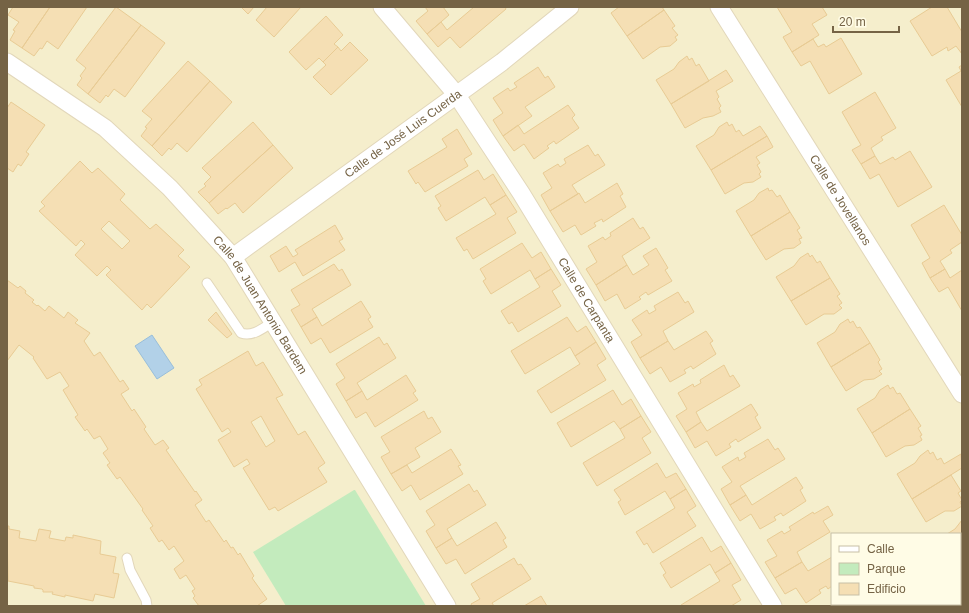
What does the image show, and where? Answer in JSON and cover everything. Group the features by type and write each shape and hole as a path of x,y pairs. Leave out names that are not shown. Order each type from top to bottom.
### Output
{"street":[{"name":"Calle de Carpanta","path":"382,7 456,94 521,193 773,606"},
{"name":"Calle de José Luis Cuerda","path":"233,257 502,62 570,7"},
{"name":"Calle de Jovellanos","path":"719,7 962,394"},
{"name":"Calle de Juan Antonio Bardem","path":"7,62 105,128 170,188 233,257 446,606"}],"lane":[{"path":"208,283 241,333 247,335 256,332 272,322"},
{"path":"127,558 130,570 146,600 147,606"}],"shaded area":[{"path":"7,7 962,7 962,606 7,606"}],"green space":[{"path":"354,490 426,606 286,606 253,552"}],"water":[{"path":"152,335 174,368 157,379 135,346"}],"building":[{"path":"13,7 50,7 22,48 10,40 15,31 13,30 19,22 8,15"},
{"path":"50,7 87,7 58,49 47,41 42,49 40,48 34,56 22,48"},
{"path":"116,7 141,25 88,94 77,85 82,78 80,76 86,68 76,60"},
{"path":"241,7 254,7 248,14"},
{"path":"267,7 301,7 274,37 256,20"},
{"path":"425,7 443,7 449,15 427,34 416,21 428,11"},
{"path":"474,7 505,7 506,9 460,48 450,37 438,47 427,34 441,22 447,30"},
{"path":"619,7 662,7 664,10 627,36 611,13"},
{"path":"777,7 822,7 827,15 812,24 819,35 792,52 783,37 792,32"},
{"path":"932,7 947,7 962,32 962,54 956,46 948,51 947,47 932,56 910,21"},
{"path":"664,10 675,26 672,28 678,35 675,37 677,40 670,46 660,47 643,59 627,36"},
{"path":"326,16 343,35 334,44 338,47 323,62 319,58 306,70 289,52"},
{"path":"141,25 165,43 125,97 114,89 108,97 106,95 100,103 88,94"},
{"path":"841,38 862,74 829,94 810,61 801,66 792,52 813,39 818,47 824,44 826,47"},
{"path":"350,42 368,60 331,95 313,77 326,65 323,62 338,47 341,51"},
{"path":"687,56 689,60 692,58 696,66 699,64 709,81 671,104 656,80 674,69 679,62"},
{"path":"188,61 210,81 152,146 141,136 147,128 145,127 152,119 142,111"},
{"path":"962,65 962,107 946,80 961,71 959,67"},
{"path":"538,67 545,78 548,76 555,87 525,107 532,116 503,136 493,120 503,113 493,98 508,88 510,91 517,87 514,83"},
{"path":"726,70 733,81 716,91 719,97 717,99 721,106 719,108 721,112 713,116 703,118 685,128 671,104"},
{"path":"210,81 232,102 187,152 177,143 171,150 169,148 162,156 152,146"},
{"path":"875,92 896,128 881,137 883,140 871,148 875,156 861,164 852,150 861,145 842,112"},
{"path":"11,102 45,125 26,152 29,154 21,166 18,164 13,172 7,168 7,108"},
{"path":"568,105 575,115 572,118 579,128 556,144 554,141 547,146 549,148 534,159 524,144 514,151 503,136 518,125 524,134"},
{"path":"253,122 273,145 209,203 198,192 206,186 204,184 211,177 202,168"},
{"path":"727,122 729,126 732,124 736,132 739,130 743,136 760,126 767,136 711,170 696,146 714,135 719,127"},
{"path":"457,129 472,154 464,159 468,166 425,192 418,182 416,184 408,171 447,147 442,139"},
{"path":"767,136 773,147 756,157 760,163 757,165 761,172 759,174 761,177 753,182 744,183 725,194 711,170"},
{"path":"273,145 293,168 243,213 235,203 218,214 209,203"},
{"path":"588,145 595,156 598,154 605,165 572,185 578,194 550,211 541,195 552,188 543,173 558,164 560,167 566,163 564,159"},
{"path":"910,151 932,187 898,207 879,174 870,179 861,164 875,156 880,164 893,157 895,160"},
{"path":"80,161 92,173 98,168 125,194 120,200 150,229 156,224 184,250 178,256 190,267 151,308 147,304 142,310 106,275 111,270 107,266 97,276 75,255 85,244 81,240 76,246 39,211 45,206 41,202","holes":["109,221 130,241 122,249 101,229"]},
{"path":"478,170 484,180 493,174 506,195 490,205 485,197 446,221 438,208 441,206 435,196"},
{"path":"617,183 623,194 620,196 626,207 603,222 602,219 594,223 596,226 581,235 575,225 563,232 550,211 579,193 585,203"},
{"path":"768,188 769,191 772,190 777,197 780,195 790,212 751,236 736,211 754,200 759,193"},
{"path":"506,195 517,212 507,218 516,233 473,259 467,249 464,251 456,238 496,214 490,205"},
{"path":"944,205 962,235 962,242 950,250 952,253 940,261 945,269 930,278 922,263 930,258 911,225"},
{"path":"790,212 800,228 797,230 802,238 799,239 801,243 794,248 784,249 766,260 751,236"},
{"path":"633,218 640,229 643,227 650,238 622,256 627,265 596,285 586,269 597,262 588,246 603,237 605,240 611,236 610,233"},
{"path":"335,225 343,239 339,241 345,250 303,276 295,262 279,272 270,256 286,246 293,257 298,254 295,250"},
{"path":"522,243 532,258 541,252 551,269 535,279 530,270 491,294 483,281 486,279 480,269"},
{"path":"656,248 668,268 665,270 672,281 648,295 646,292 639,297 641,299 625,309 617,294 605,301 596,285 627,265 633,275 649,265 643,256"},
{"path":"808,253 810,257 812,255 817,263 820,261 830,278 791,301 776,277 794,266 800,258"},
{"path":"334,264 339,271 342,269 351,285 312,309 317,317 301,327 291,310 300,305 291,290"},
{"path":"551,269 561,285 552,291 561,306 518,332 512,322 509,324 501,311 540,287 535,279"},
{"path":"945,269 950,278 962,270 962,311 948,287 939,292 930,278"},
{"path":"830,278 840,294 837,296 842,303 839,305 842,308 834,314 824,314 806,325 791,301"},
{"path":"7,280 18,288 20,286 26,291 25,293 34,300 32,302 45,311 49,306 64,318 68,312 78,320 75,323 90,333 84,341 94,356 100,352 120,382 123,380 129,389 121,394 132,411 134,409 146,427 144,429 155,445 163,440 169,448 166,450 202,500 195,505 206,522 209,520 224,542 226,540 238,555 240,553 254,576 252,578 267,599 257,606 199,606 193,598 195,596 192,591 195,589 186,575 180,579 174,569 184,561 174,546 169,550 162,540 159,542 150,528 153,526 142,510 143,509 120,477 117,479 107,465 110,463 103,453 108,449 100,436 94,439 87,429 85,431 75,417 78,415 63,390 69,386 60,372 47,379 33,358 34,357 19,345 7,361"},
{"path":"678,292 685,303 688,301 694,312 663,331 668,341 640,358 631,342 642,335 632,320 647,310 649,314 656,310 654,306"},
{"path":"361,301 371,317 368,319 373,327 330,353 321,338 311,344 301,327 317,317 322,326"},
{"path":"216,312 232,334 227,338 208,320"},
{"path":"567,317 577,332 586,326 596,342 575,356 570,347 525,374 511,351"},
{"path":"848,319 850,323 853,321 857,328 860,327 870,343 831,367 817,343 835,332 840,324"},
{"path":"706,331 713,341 710,343 716,354 693,369 691,366 684,370 686,373 670,382 661,367 650,374 640,358 668,341 674,350"},
{"path":"379,337 384,345 387,343 396,358 357,383 362,391 346,401 336,384 345,378 336,364"},
{"path":"596,342 606,359 597,365 606,380 551,413 537,391 580,364 575,356"},
{"path":"870,343 880,360 878,362 882,369 879,371 882,374 874,379 864,380 846,391 831,367"},
{"path":"248,351 256,366 263,362 283,395 276,398 298,435 305,431 325,463 318,468 327,482 278,511 275,507 269,510 243,468 250,464 247,459 234,467 218,440 231,432 228,428 222,432 196,389 202,385 199,380","holes":["261,416 275,441 266,447 251,422"]},
{"path":"724,365 730,377 733,375 740,386 696,412 701,422 686,432 676,416 687,409 678,393 693,384 694,387 701,383 700,380"},
{"path":"406,375 416,391 413,393 418,400 375,427 366,412 356,418 346,401 362,391 367,400"},
{"path":"888,385 890,389 893,387 897,394 900,393 910,409 872,433 857,409 875,398 880,390"},
{"path":"613,390 622,405 631,399 641,416 620,429 614,421 571,447 557,423"},
{"path":"751,404 758,415 755,417 761,428 738,442 736,439 729,444 731,447 716,456 707,441 695,448 686,432 701,422 707,431"},
{"path":"910,409 921,426 918,428 922,435 920,436 922,440 914,445 905,446 886,457 872,433"},
{"path":"424,411 428,419 432,417 441,432 415,448 420,457 391,474 381,457 390,452 381,437"},
{"path":"641,416 651,432 642,438 651,453 597,486 583,463 625,438 620,429"},
{"path":"768,439 775,450 778,448 785,459 740,486 746,495 730,505 721,489 732,482 722,467 738,457 739,461 746,457 744,453"},
{"path":"451,449 461,465 458,466 463,474 420,500 411,485 402,491 391,474 407,465 412,473"},
{"path":"928,450 930,454 933,452 937,460 941,458 944,464 961,454 962,468 912,499 897,474 915,463 920,456"},
{"path":"657,463 666,478 676,473 686,489 670,499 665,491 625,515 618,502 621,500 614,490"},
{"path":"951,475 961,491 958,493 962,500 960,502 962,506 954,511 945,511 926,522 912,499"},
{"path":"796,477 803,488 800,490 806,501 783,516 781,513 774,517 776,520 760,529 751,514 740,521 730,505 746,495 752,505"},
{"path":"469,484 474,492 477,490 486,505 447,529 452,538 436,548 426,531 435,525 426,511"},
{"path":"686,489 696,506 687,512 696,526 653,553 647,543 644,545 636,532 675,508 670,499"},
{"path":"828,506 833,515 823,521 830,532 797,552 802,562 775,578 765,562 777,556 767,540 782,531 784,534 791,530 789,527 813,512 814,514"},
{"path":"962,520 961,558 961,533 949,533 955,529"},
{"path":"496,522 506,538 503,540 507,547 465,574 456,559 446,564 436,548 452,538 457,546"},
{"path":"7,526 9,526 9,529 20,531 19,538 36,541 39,529 51,531 49,538 65,541 66,537 73,538 73,535 101,541 100,554 116,557 113,573 119,574 114,598 95,594 93,601 65,595 65,597 52,594 53,592 43,592 42,589 34,588 34,586 8,581"},
{"path":"702,537 711,552 721,546 731,563 715,573 710,564 671,588 663,575 666,573 660,563"},
{"path":"514,558 518,565 521,564 531,579 492,603 494,606 472,606 471,604 480,599 471,584"},
{"path":"831,558 831,587 828,589 826,586 819,590 821,593 806,603 796,588 785,594 775,578 802,562 808,571"},
{"path":"962,558 962,581 961,579"},
{"path":"731,563 741,580 732,585 741,600 731,606 681,606 720,581 715,573"},
{"path":"541,596 547,606 524,606"},
{"path":"874,605 875,606 832,606"}]}
